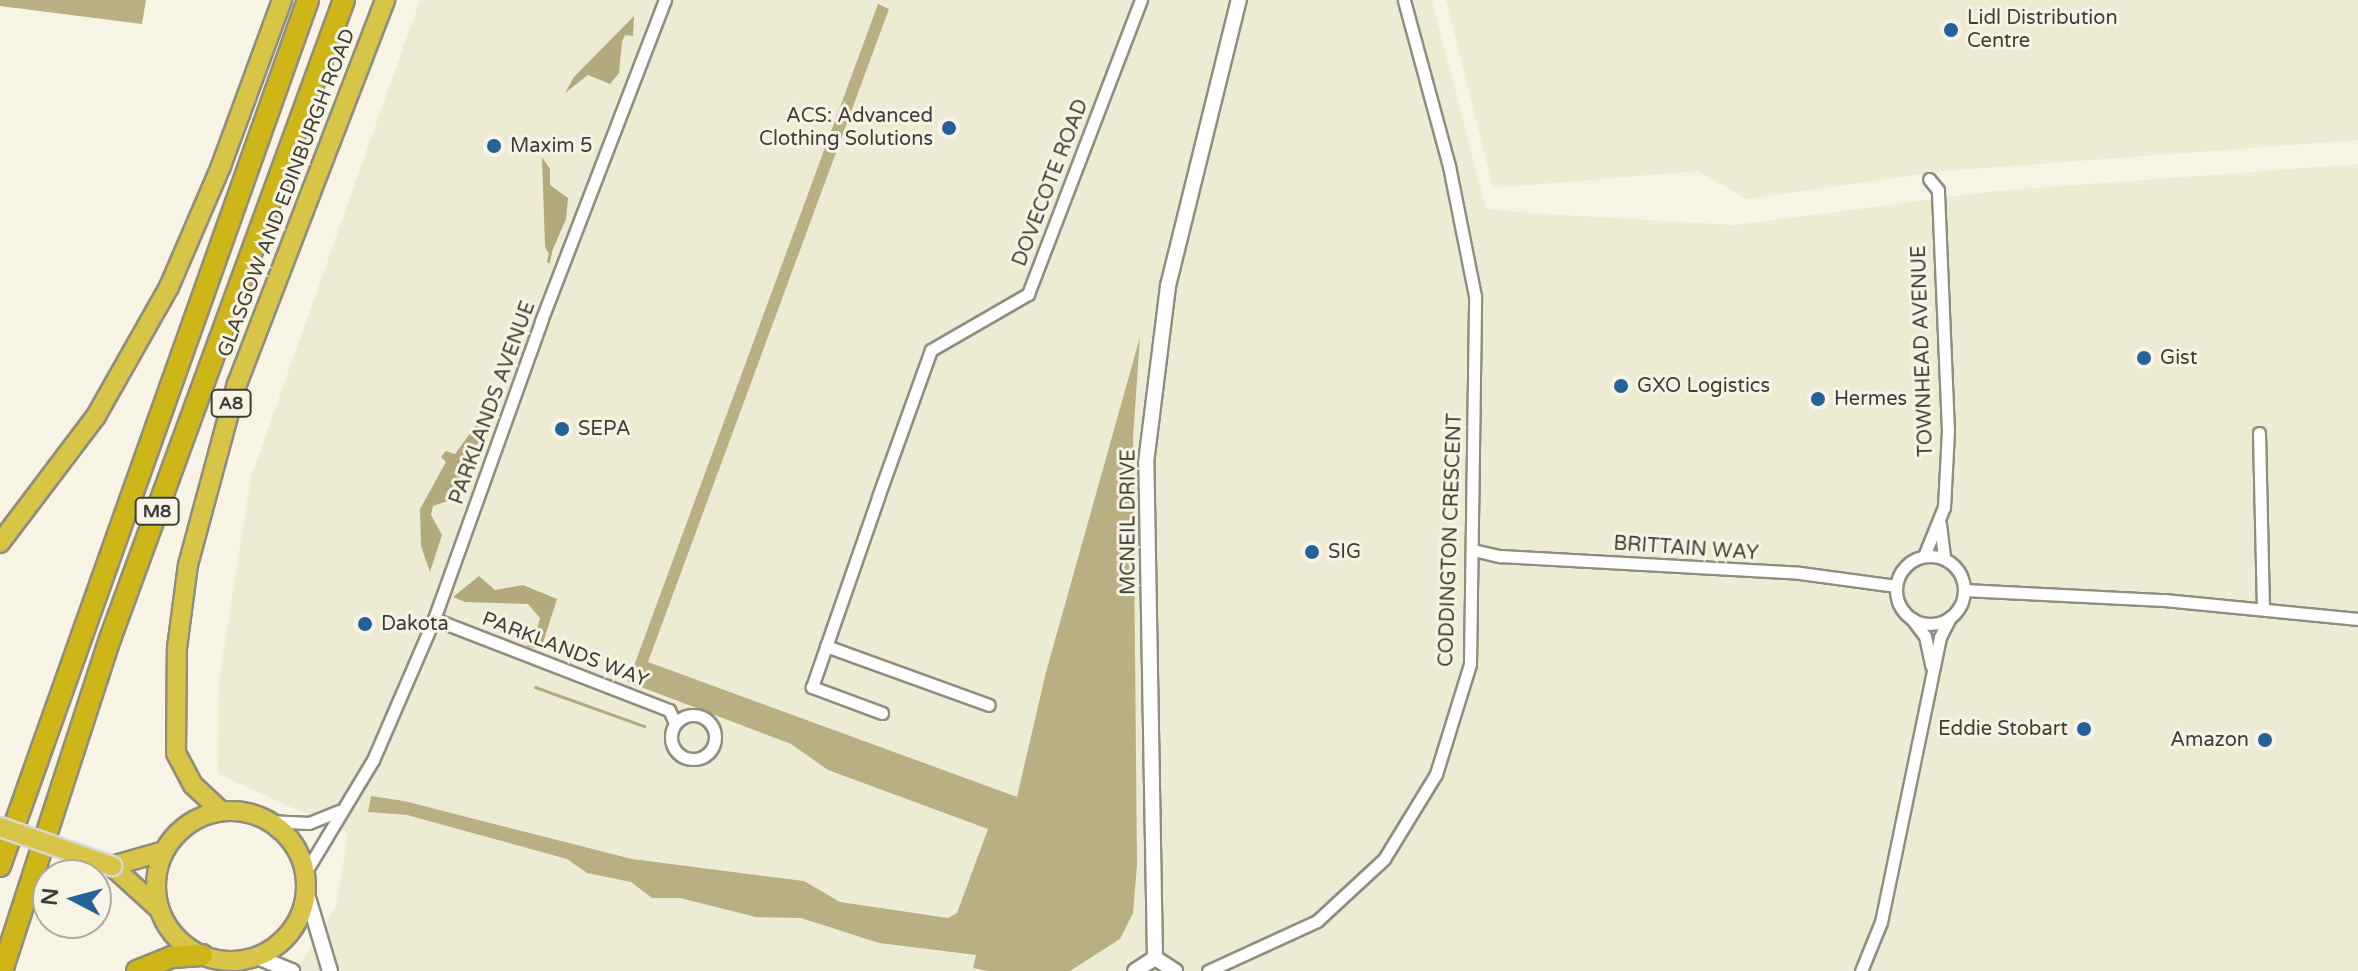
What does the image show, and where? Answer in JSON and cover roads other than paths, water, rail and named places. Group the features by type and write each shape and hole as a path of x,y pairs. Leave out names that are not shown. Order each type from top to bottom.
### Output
{"highway":[{"path":"0,543 96,416 169,287 203,212 282,0"},
{"name":"M8","path":"0,866 308,0"},
{"name":"M8","path":"204,292 321,0"},
{"name":"M8","path":"2,971 110,639 303,119 344,0"},
{"name":"M8","path":"303,119 351,0"},
{"name":"GLASGOW AND EDINBURGH ROAD","path":"221,811 193,785 176,753 177,648 188,565 237,384 385,0"},
{"path":"159,909 156,879 164,851 182,828 221,811 245,812 268,821 292,842 305,882 291,931 223,971"},
{"path":"0,827 92,859"},
{"path":"112,866 164,851"},
{"path":"112,866 159,909 175,937 202,955"},
{"path":"137,971 172,957 202,955 248,959"}],"street":[{"name":"PARKLANDS AVENUE","path":"305,882 339,811 373,760 434,619 541,321 665,0"},
{"name":"DOVECOTE ROAD","path":"882,713 812,687 931,350 1028,294 1141,0"},
{"name":"MCNEIL DRIVE","path":"1155,958 1146,463 1168,286 1239,0"},
{"name":"CODDINGTON CRESCENT","path":"1208,971 1317,921 1393,847 1436,774 1470,664 1475,292 1449,166 1404,0"},
{"name":"TOWNHEAD AVENUE","path":"1929,179 1938,190 1947,367 1946,484 1940,524 1944,559"},
{"path":"2259,433 2263,609"},
{"name":"TOWNHEAD AVENUE","path":"1924,556 1940,524"},
{"name":"BRITTAIN WAY","path":"1473,550 1800,573 1896,586"},
{"path":"1861,971 1881,922 1933,673 1950,617 1964,590 1958,571 1944,559 1924,556 1907,565 1896,586 1898,601 1925,636 1933,673"},
{"path":"1964,590 2263,609 2358,619"},
{"path":"1910,617 1930,623 1950,617"},
{"name":"PARKLANDS WAY","path":"434,619 669,710 675,723"},
{"path":"826,646 989,705"},
{"path":"688,715 706,719 714,732 711,750 690,759 676,752 671,741 675,723 688,715"},
{"path":"268,821 309,823 339,811"},
{"path":"305,882 330,971"},
{"path":"1135,971 1155,958 1175,971"},
{"path":"248,959 292,971"}],"waterway":[{"path":"548,261 550,252"},
{"path":"535,687 644,726"}],"place":[{"name":"Lidl Distribution Centre","path":"1951,30"},
{"name":"ACS: Advanced Clothing Solutions","path":"949,128"},
{"name":"Maxim 5","path":"494,146"},
{"name":"Gist","path":"2144,358"},
{"name":"GXO Logistics","path":"1621,386"},
{"name":"Hermes","path":"1818,399"},
{"name":"SEPA","path":"562,429"},
{"name":"SIG","path":"1312,552"},
{"name":"Dakota","path":"365,624"},
{"name":"Eddie Stobart","path":"2084,729"},
{"name":"Amazon","path":"2265,740"}]}
